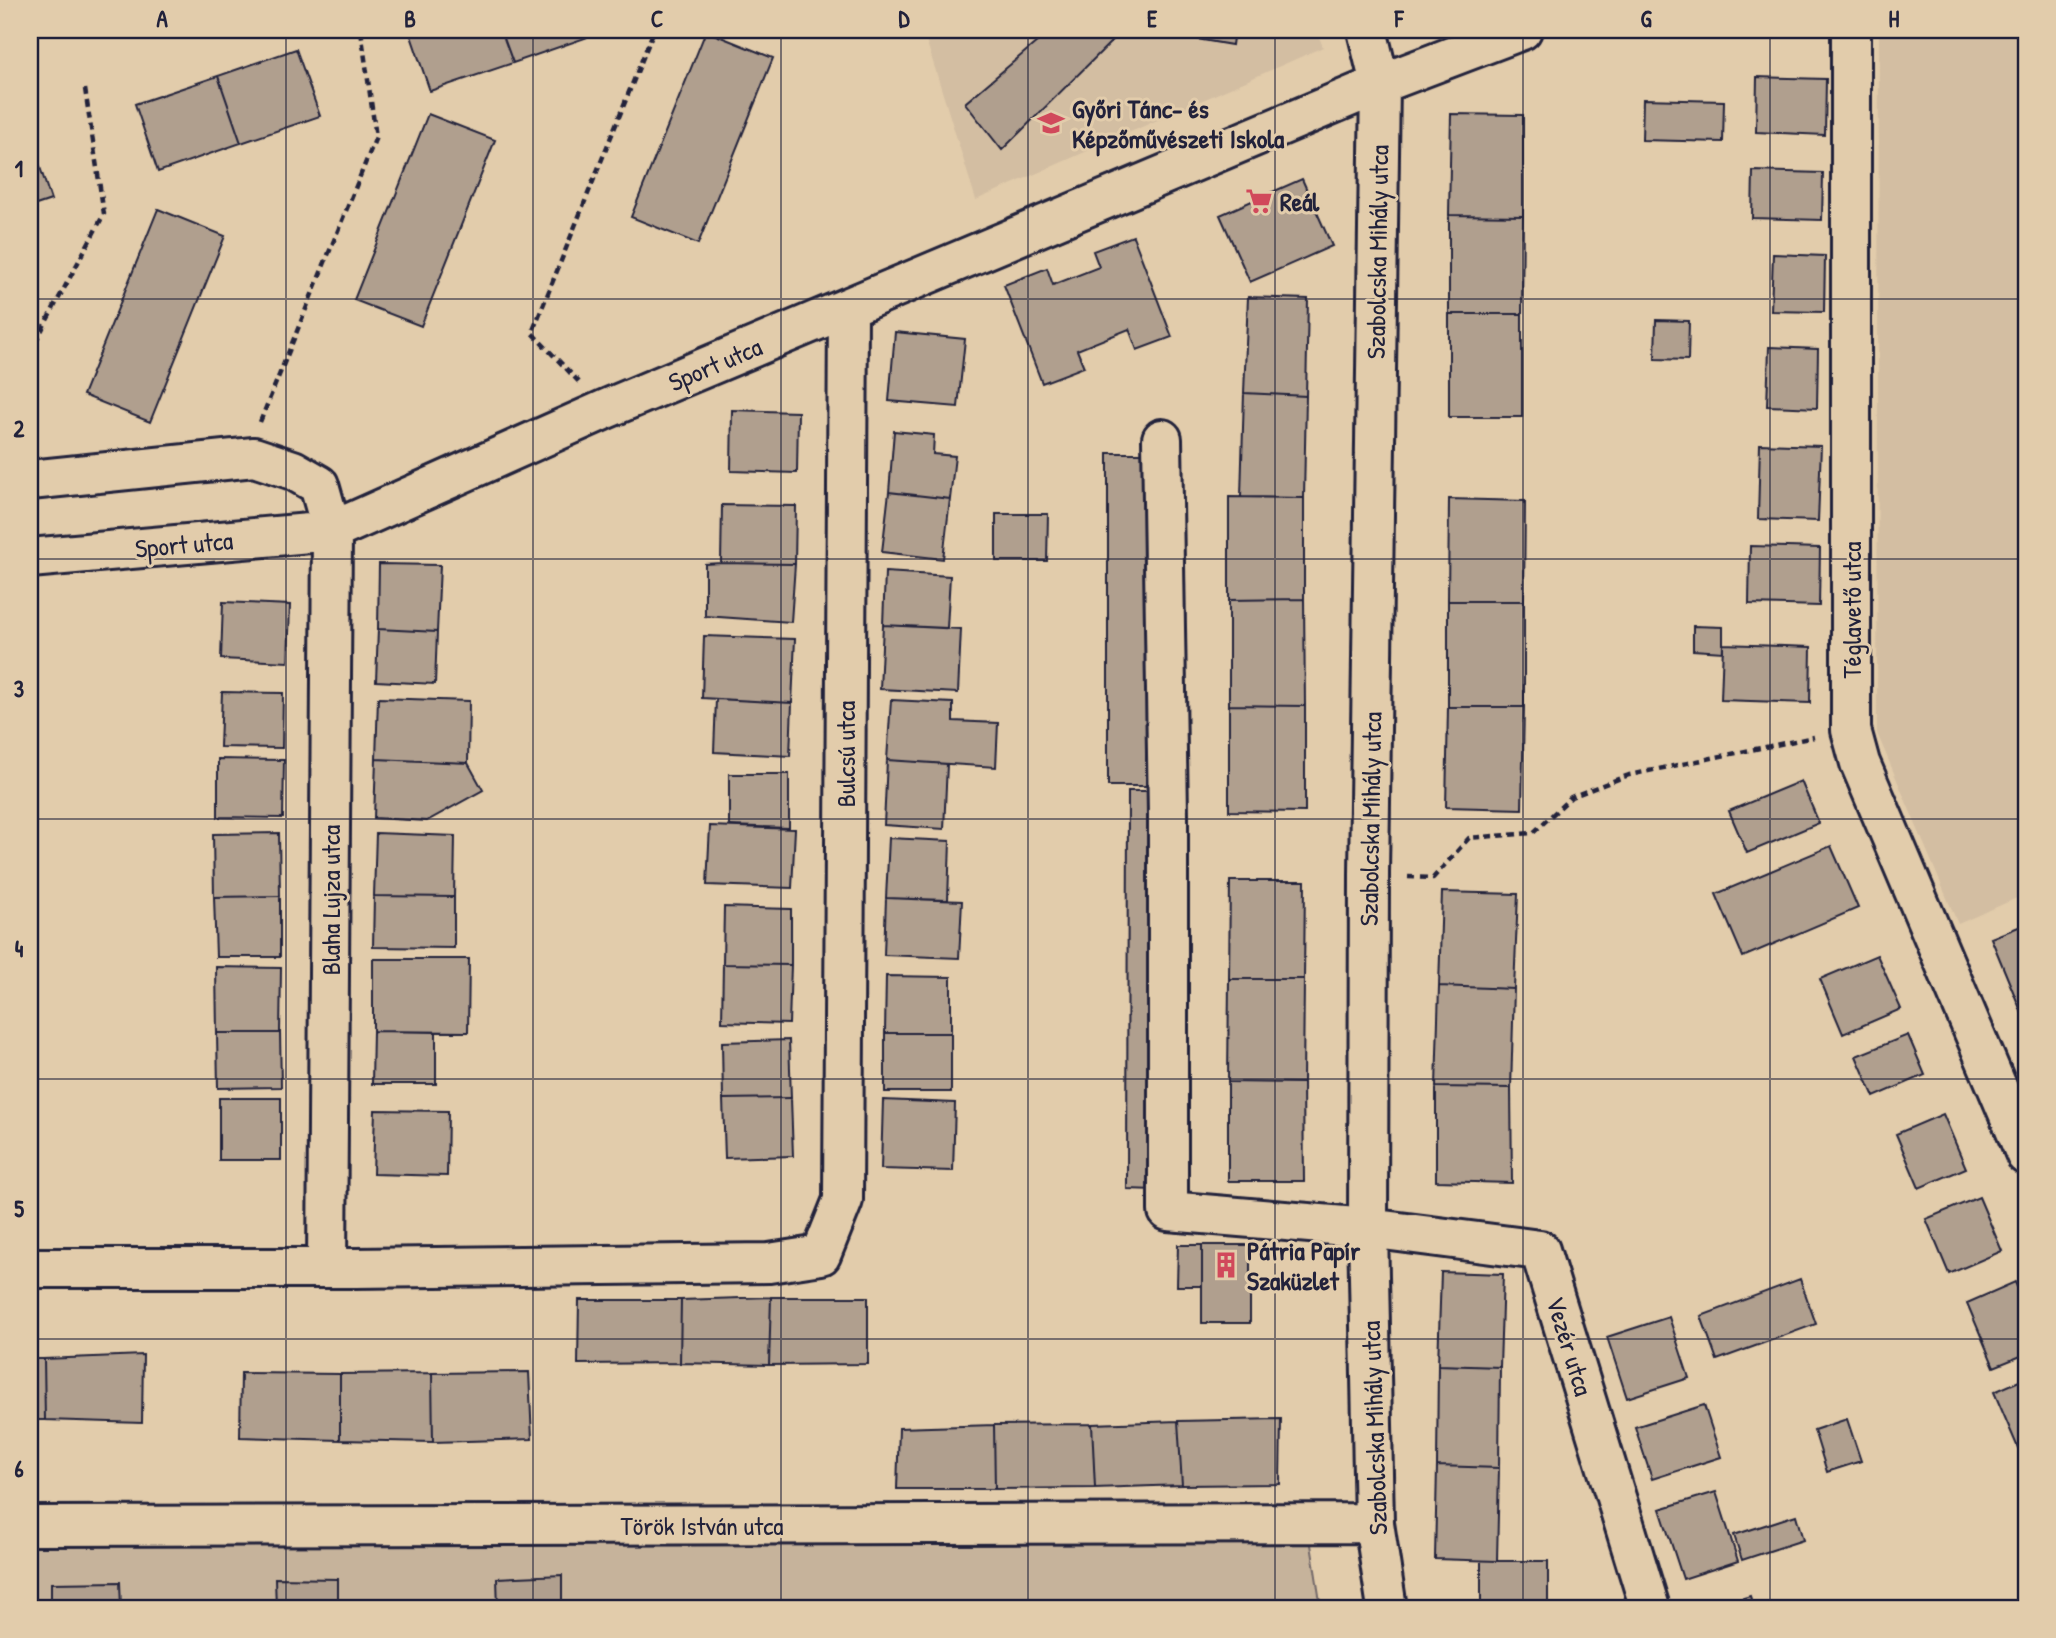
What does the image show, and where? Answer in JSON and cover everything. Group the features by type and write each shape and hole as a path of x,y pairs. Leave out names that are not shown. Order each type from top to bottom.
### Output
{"street":[{"name":"Szabolcska Mihály utca","path":"1367,30 1380,84 1368,874 1368,1228 1374,1523 1387,1608"},
{"path":"1380,84 1521,30"},
{"name":"Téglavető utca","path":"1851,30 1851,730 1865,776 2026,1155"},
{"name":"Sport utca","path":"30,558 332,531 606,409 1380,84"},
{"name":"Bulcsú utca","path":"327,1268 769,1263 821,1255 843,1200 848,309"},
{"path":"1162,439 1168,815 1168,1211 1368,1228"},
{"name":"Blaha Lujza utca","path":"246,458 254,457 293,470 319,485 332,531 327,1268"},
{"path":"30,480 246,458"},
{"name":"Vezér utca","path":"1368,1228 1540,1250 1650,1608"},
{"path":"30,1268 327,1268"},
{"name":"Török István utca","path":"30,1526 1374,1523"}],"path":[{"path":"246,458 376,137 361,30"},
{"path":"606,409 532,333 654,30"},
{"path":"30,352 104,215 85,89"},
{"path":"1368,874 1433,878 1468,838 1532,833 1571,797 1629,775 1851,730"}],"shaded area":[{"name":"Győri Tánc- és Képzőművészeti Iskola","path":"923,30 1316,30 1323,47 976,200"},
{"path":"1879,30 2026,30 2026,894 1958,924 1877,733"},
{"path":"1310,1538 1321,1608 30,1608 30,1546"}],"building":[{"path":"409,30 501,30 513,63 430,91"},
{"path":"501,30 585,30 588,37 513,63"},
{"path":"1051,30 1123,30 1002,150 965,103"},
{"path":"1144,30 1234,30 1232,45"},
{"path":"706,31 773,58 698,244 631,217"},
{"path":"296,49 320,116 241,143 218,76"},
{"path":"218,76 241,143 158,172 135,104"},
{"path":"1757,77 1826,79 1825,135 1756,132"},
{"path":"1643,99 1724,101 1723,142 1642,140"},
{"path":"428,114 495,140 421,326 354,300"},
{"path":"1451,114 1523,115 1523,216 1449,215"},
{"path":"30,137 51,200 30,207"},
{"path":"1753,171 1823,173 1822,220 1752,218"},
{"path":"1302,179 1332,246 1250,282 1220,215"},
{"path":"158,209 225,236 150,422 83,395"},
{"path":"1449,215 1523,216 1522,314 1449,314"},
{"path":"1133,236 1172,337 1137,350 1129,329 1077,350 1084,367 1042,383 1004,285 1047,268 1053,285 1099,267 1093,251"},
{"path":"1773,254 1825,256 1824,312 1771,311"},
{"path":"1248,297 1308,299 1306,396 1244,393"},
{"path":"1449,314 1522,314 1522,417 1449,417"},
{"path":"1656,320 1689,321 1688,360 1655,359"},
{"path":"895,332 965,339 958,407 889,401"},
{"path":"1769,347 1818,349 1817,408 1767,406"},
{"path":"1244,393 1306,396 1304,498 1241,497"},
{"path":"732,410 798,412 797,473 731,471"},
{"path":"894,431 934,435 933,454 955,456 950,499 889,492"},
{"path":"1760,444 1821,446 1818,521 1758,519"},
{"path":"1108,453 1146,453 1146,786 1108,786"},
{"path":"889,492 950,499 943,559 882,552"},
{"path":"1229,497 1304,498 1304,599 1229,600"},
{"path":"1449,499 1525,501 1524,601 1448,601"},
{"path":"722,505 796,506 795,564 721,563"},
{"path":"996,514 1048,514 1047,561 996,561"},
{"path":"1750,546 1820,548 1819,606 1749,604"},
{"path":"379,564 440,565 437,632 378,629"},
{"path":"705,564 795,564 791,622 705,616"},
{"path":"885,572 950,576 947,628 883,625"},
{"path":"1304,599 1305,706 1229,705 1229,600"},
{"path":"1448,601 1524,601 1524,707 1448,707"},
{"path":"223,602 290,605 288,662 221,659"},
{"path":"883,625 961,629 958,693 880,689"},
{"path":"1693,626 1723,627 1723,652 1693,650"},
{"path":"378,629 437,632 435,684 376,681"},
{"path":"704,636 795,639 792,703 702,698"},
{"path":"1723,644 1811,647 1810,703 1721,700"},
{"path":"222,692 283,693 282,748 220,747"},
{"path":"378,698 469,701 468,763 376,759"},
{"path":"716,699 792,703 790,756 714,752"},
{"path":"891,700 953,703 953,721 998,723 996,767 887,760"},
{"path":"1229,705 1305,706 1305,812 1229,811"},
{"path":"1448,707 1524,707 1522,809 1446,807"},
{"path":"218,759 284,760 283,818 218,817"},
{"path":"376,759 468,763 483,790 427,821 374,818"},
{"path":"887,760 947,764 944,829 884,825"},
{"path":"729,774 789,774 789,828 729,826"},
{"path":"1801,781 1819,823 1747,853 1729,811"},
{"path":"1128,791 1156,791 1155,1190 1127,1189"},
{"path":"710,826 795,829 792,888 707,885"},
{"path":"279,833 280,896 214,897 213,834"},
{"path":"376,833 455,836 454,897 374,896"},
{"path":"889,838 950,841 948,900 886,898"},
{"path":"1831,846 1858,908 1743,957 1716,894"},
{"path":"1230,881 1305,881 1304,979 1229,979"},
{"path":"1442,892 1518,894 1514,989 1439,986"},
{"path":"280,896 280,957 216,957 214,897"},
{"path":"374,896 454,897 454,948 373,947"},
{"path":"886,898 962,901 959,958 884,955"},
{"path":"724,907 791,909 791,965 723,964"},
{"path":"2026,924 2026,1023 1991,938"},
{"path":"1877,955 1901,1009 1843,1034 1820,979"},
{"path":"373,959 469,959 468,1032 373,1031"},
{"path":"723,964 791,965 789,1024 722,1022"},
{"path":"216,967 281,968 280,1033 217,1033"},
{"path":"886,976 951,977 951,1033 885,1033"},
{"path":"1229,979 1304,979 1303,1083 1228,1082"},
{"path":"1439,986 1514,989 1511,1088 1436,1087"},
{"path":"373,1031 436,1032 436,1084 372,1084"},
{"path":"217,1033 280,1033 281,1087 218,1088"},
{"path":"885,1033 951,1033 951,1092 885,1092"},
{"path":"1908,1035 1925,1075 1874,1097 1856,1056"},
{"path":"789,1040 791,1098 723,1099 722,1042"},
{"path":"1228,1082 1303,1083 1304,1181 1228,1181"},
{"path":"1436,1087 1511,1088 1512,1183 1436,1181"},
{"path":"219,1098 281,1098 281,1160 219,1160"},
{"path":"791,1098 793,1156 725,1158 723,1099"},
{"path":"883,1100 955,1103 953,1171 881,1169"},
{"path":"375,1110 448,1111 447,1176 373,1174"},
{"path":"1943,1114 1966,1168 1919,1188 1896,1134"},
{"path":"1979,1197 2002,1251 1949,1274 1926,1219"},
{"path":"1178,1245 1202,1245 1202,1286 1177,1286"},
{"name":"Pátria Papír Szaküzlet","path":"1202,1245 1250,1245 1250,1323 1202,1323"},
{"path":"1441,1272 1503,1274 1500,1367 1438,1365"},
{"path":"1800,1279 1816,1324 1717,1360 1701,1316"},
{"path":"2015,1282 2026,1308 2026,1354 1994,1367 1967,1303"},
{"path":"771,1297 868,1297 868,1364 769,1365"},
{"path":"771,1297 769,1365 680,1363 681,1300"},
{"path":"579,1300 681,1300 680,1363 578,1364"},
{"path":"1669,1317 1689,1378 1627,1398 1607,1337"},
{"path":"143,1355 142,1423 45,1420 44,1359"},
{"path":"30,1359 44,1359 45,1420 30,1420"},
{"path":"1438,1365 1500,1367 1499,1468 1437,1466"},
{"path":"529,1372 532,1439 433,1442 432,1373"},
{"path":"241,1373 340,1374 340,1440 240,1437"},
{"path":"432,1373 433,1442 340,1440 340,1374"},
{"path":"2026,1378 2026,1444 2018,1448 1994,1392"},
{"path":"1704,1405 1721,1457 1652,1479 1635,1427"},
{"path":"1281,1419 1280,1484 1182,1485 1178,1421"},
{"path":"1847,1419 1861,1461 1827,1472 1814,1430"},
{"path":"1178,1421 1182,1485 1095,1488 1092,1424"},
{"path":"1092,1424 1095,1488 995,1489 994,1425"},
{"path":"994,1425 995,1489 897,1489 899,1428"},
{"path":"1437,1466 1499,1468 1497,1561 1435,1559"},
{"path":"1716,1492 1738,1561 1683,1579 1660,1509"},
{"path":"1796,1515 1803,1540 1742,1560 1734,1535"},
{"path":"1481,1561 1548,1561 1548,1608 1481,1608"},
{"path":"562,1575 562,1608 498,1608 497,1578"},
{"path":"275,1578 338,1579 338,1608 276,1608"},
{"path":"120,1582 121,1608 51,1608 51,1583"},
{"path":"1750,1596 1754,1608 1712,1608"}],"place":[{"name":"Győri Tánc- és Képzőművészeti Iskola","path":"1051,123"},
{"name":"Reál","path":"1259,201"},
{"name":"Pátria Papír Szaküzlet","path":"1226,1265"}]}
